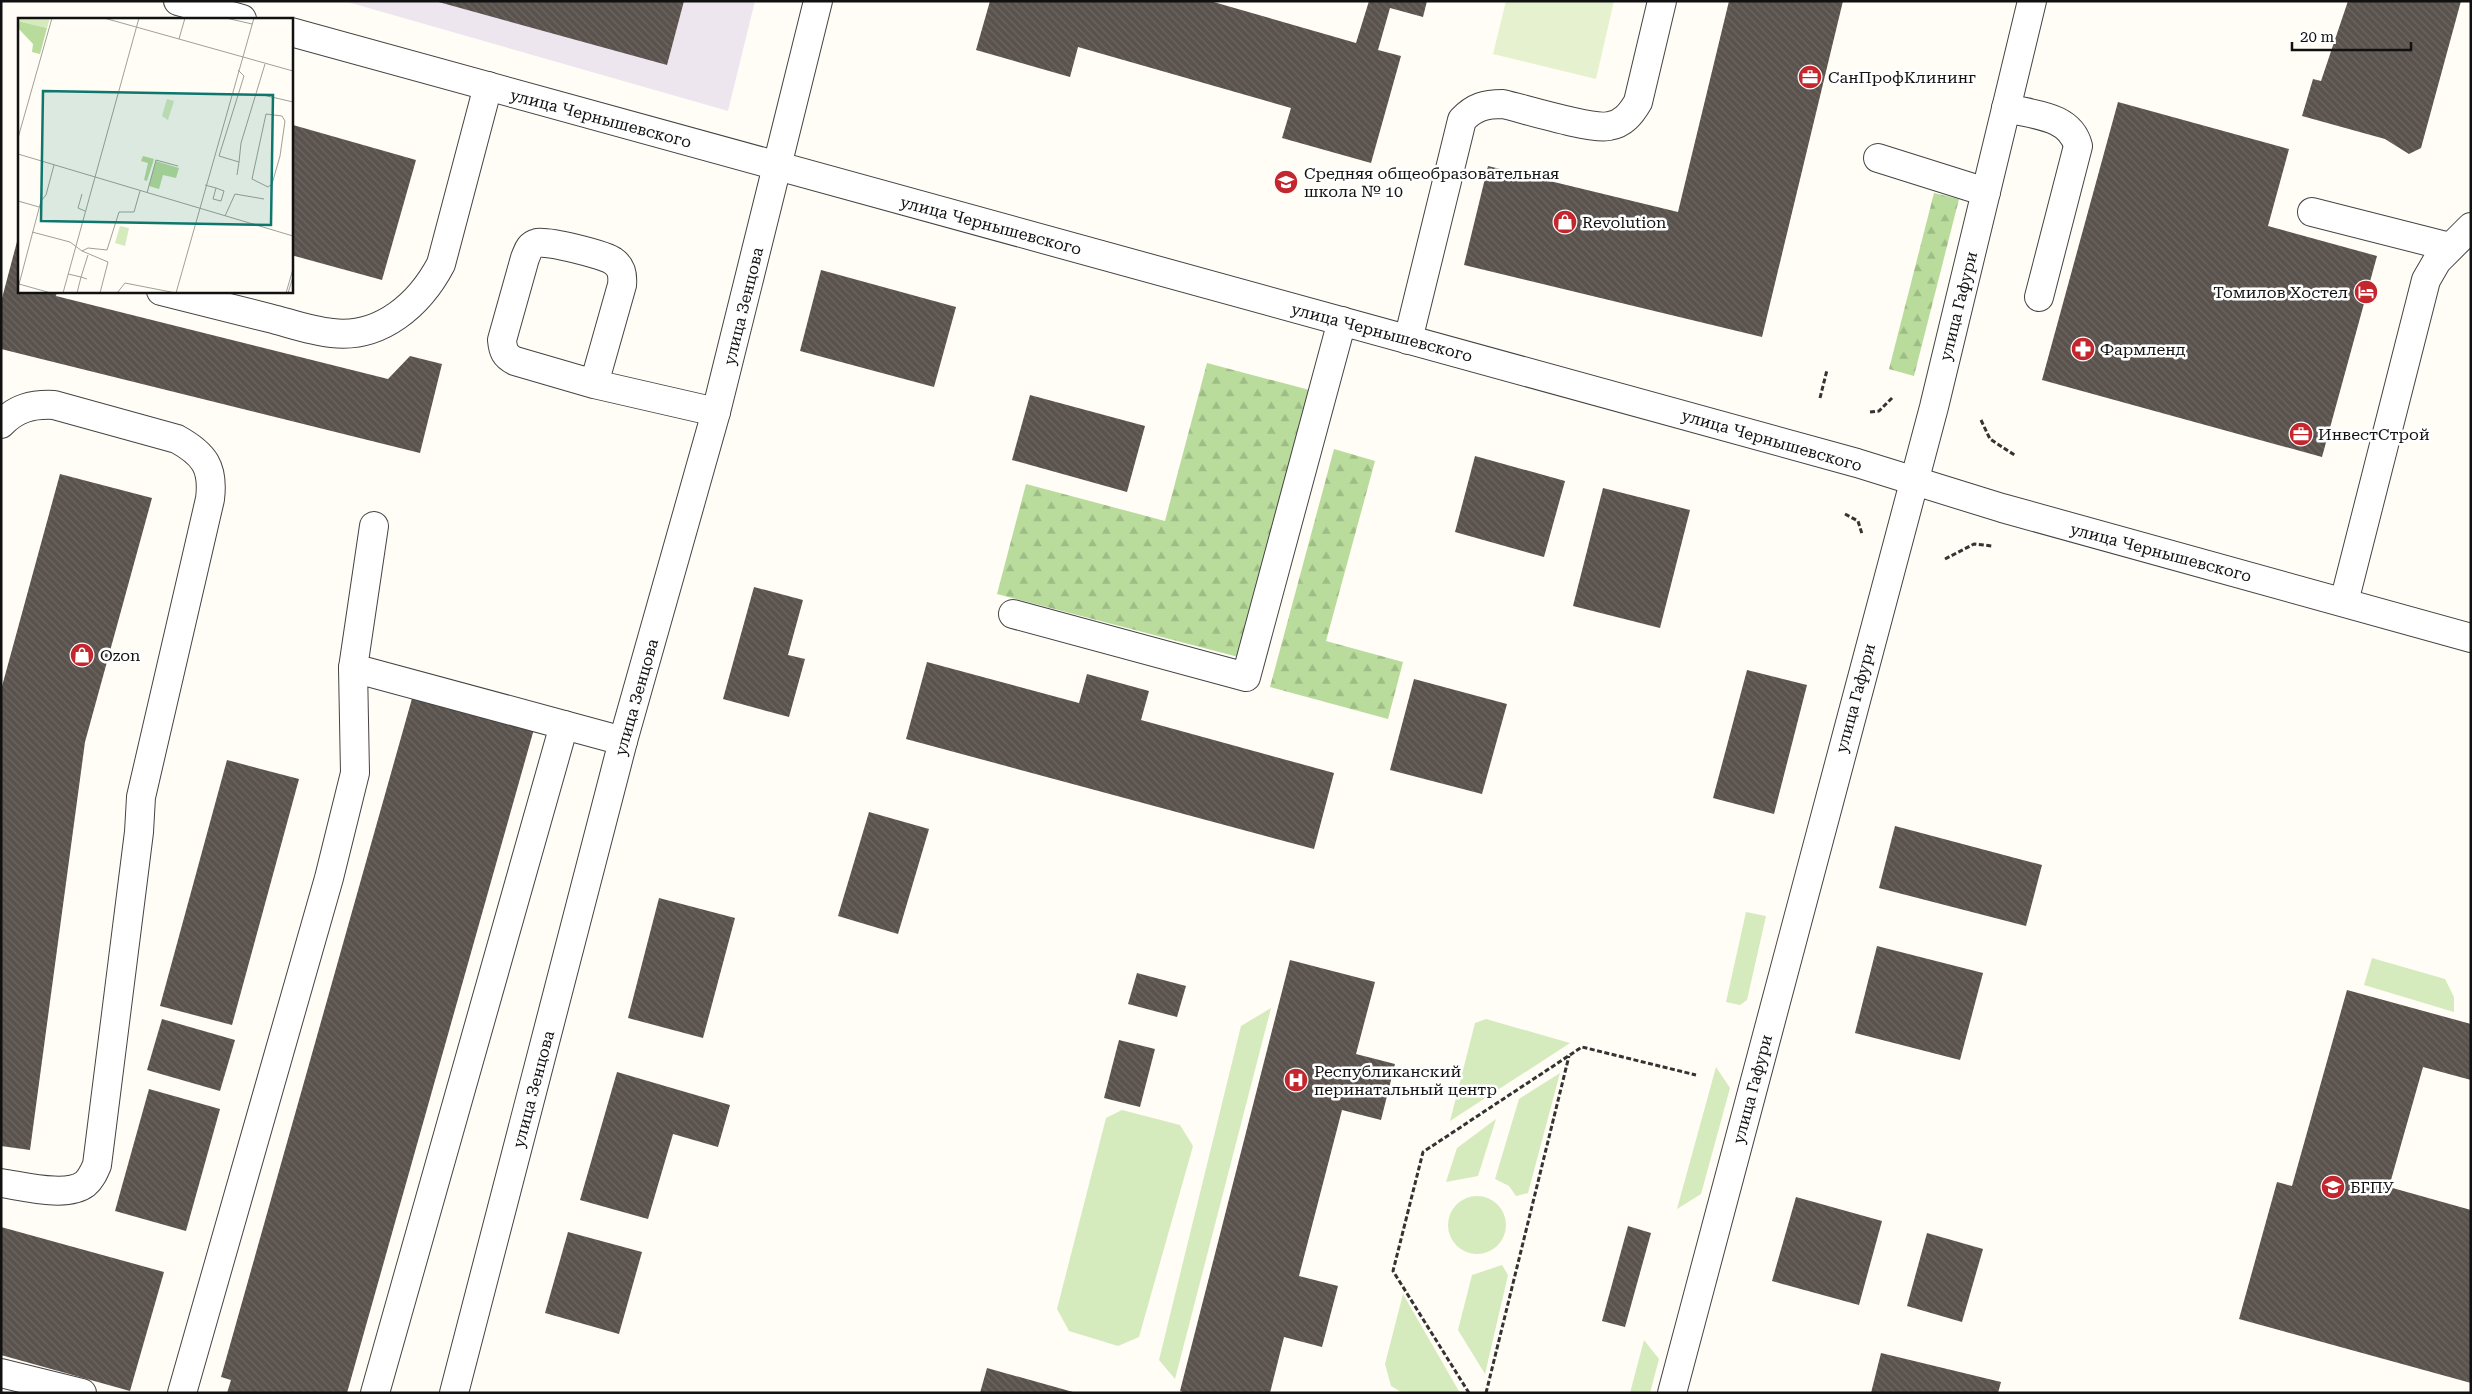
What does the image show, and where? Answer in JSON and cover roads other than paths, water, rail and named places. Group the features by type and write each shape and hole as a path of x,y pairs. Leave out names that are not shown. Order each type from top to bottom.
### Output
{"street":[{"path":"178,1 238,18"},
{"name":"улица Зенцова","path":"454,1393 623,742 716,412 818,1"},
{"path":"1408,340 1462,120 1478,107 1490,104 1503,104 1591,125 1608,127 1620,123 1630,114 1638,102 1662,1"},
{"name":"улица Гафури","path":"1672,1393 1914,481 2032,1"},
{"name":"улица Чернышевского","path":"292,32 1848,460 2002,508 2471,638"},
{"path":"165,292 333,334 363,331 389,322 409,309 430,284 441,264 488,86"},
{"path":"2006,108 2062,122 2076,135 2078,146 2039,297"},
{"path":"1878,158 1986,192"},
{"path":"2312,212 2450,247"},
{"path":"2344,602 2426,280 2437,261 2471,227"},
{"path":"594,384 622,285 623,275 620,268 612,260 549,242 537,242 529,247 525,258 502,340 503,350 507,357 515,362 594,384 716,412"},
{"path":"1013,614 1246,676 1342,321"},
{"path":"1,424 20,409 35,404 54,404 177,439 194,448 202,457 209,470 212,484 140,797 139,832 97,1165 91,1178 83,1186 71,1190 1,1183"},
{"path":"182,1393 329,878 355,773 353,668 374,526"},
{"path":"353,668 623,742"},
{"path":"375,1393 564,725"},
{"path":"1,1373 82,1393"}],"place":[{"name":"СанПрофКлининг","path":"1810,77"},
{"name":"Средняя общеобразовательная школа № 10","path":"1286,182"},
{"name":"Revolution","path":"1565,222"},
{"name":"Томилов Хостел","path":"2366,292"},
{"name":"Фармленд","path":"2083,349"},
{"name":"ИнвестСтрой","path":"2301,434"},
{"name":"Ozon","path":"82,655"},
{"name":"Республиканский перинатальный центр","path":"1296,1080"},
{"name":"БГПУ","path":"2333,1187"}]}
